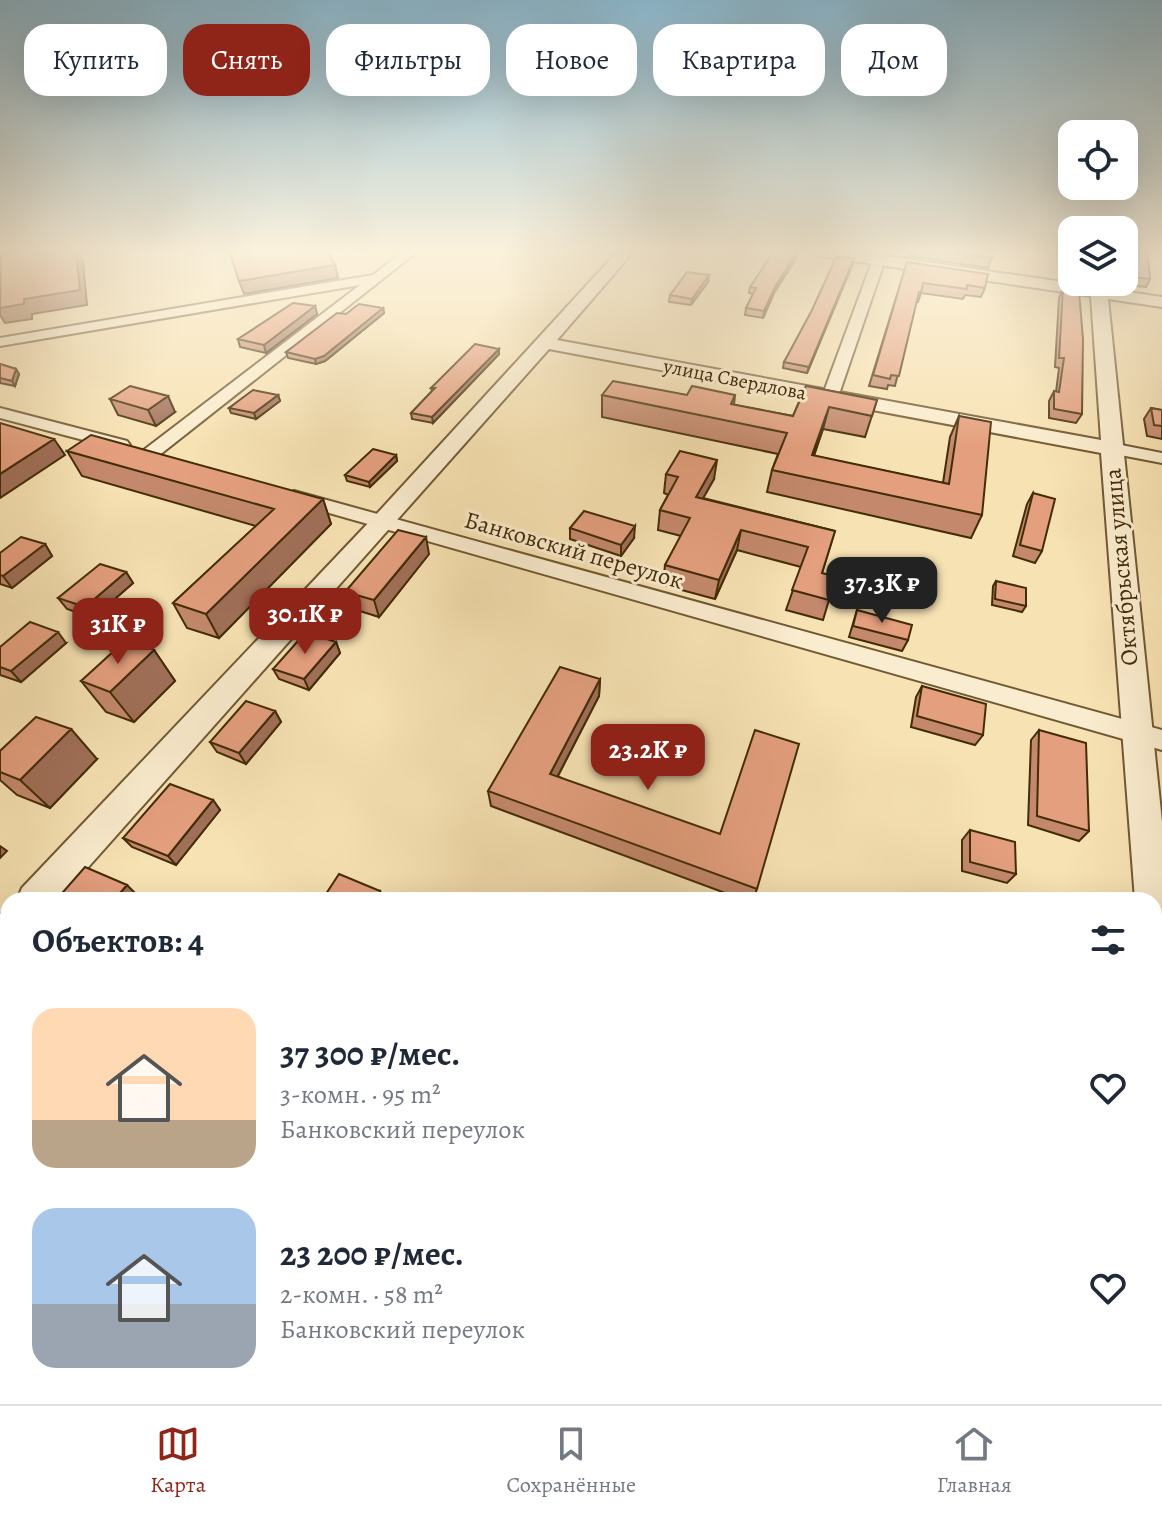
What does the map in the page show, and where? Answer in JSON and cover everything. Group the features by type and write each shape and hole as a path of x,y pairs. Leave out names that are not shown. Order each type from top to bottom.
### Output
{"street":[{"path":"0,342 150,317"},
{"path":"151,453 327,317"},
{"path":"42,892 568,317"},
{"path":"830,397 859,317"},
{"name":"Октябрьская улица","path":"1101,317 1111,448 1149,737 1153,892"},
{"name":"улица Свердлова","path":"544,343 1162,458"},
{"path":"1,414 180,462"},
{"name":"Банковский переулок","path":"267,488 382,523 1149,737"}],"building":[{"path":"272,317 301,317 264,345 238,339"},
{"path":"332,317 373,317 324,356 315,359 286,352"},
{"path":"808,317 830,317 809,367 784,362"},
{"path":"891,317 913,317 899,376 891,375 890,379 873,375"},
{"path":"1061,317 1081,317 1082,414 1054,409 1054,391 1059,392 1064,358 1059,358"},
{"path":"475,344 499,349 432,417 411,413 435,388 431,388"},
{"path":"0,364 16,369 12,381 0,378"},
{"path":"613,381 687,395 692,386 735,395 731,404 793,416 806,386 877,400 872,416 829,407 812,455 949,484 959,416 991,422 982,515 772,470 787,433 602,395"},
{"path":"130,386 168,396 148,410 110,399"},
{"path":"253,390 278,395 254,413 229,408"},
{"path":"1151,408 1162,410 1162,426 1154,425"},
{"path":"0,423 54,439 0,474"},
{"path":"91,435 323,499 206,614 173,603 274,509 67,451"},
{"path":"373,449 396,455 369,482 345,475"},
{"path":"680,451 717,460 696,497 835,531 822,573 837,577 829,600 792,590 808,547 741,530 719,580 665,565 690,518 660,510 678,477 666,474"},
{"path":"1033,493 1055,499 1042,551 1020,545"},
{"path":"584,511 635,526 621,545 570,528"},
{"path":"398,530 426,537 374,600 345,592"},
{"path":"21,537 45,544 3,576 0,575 0,553"},
{"path":"100,564 126,572 85,607 58,598"},
{"path":"996,581 1026,588 1026,606 995,599"},
{"path":"857,610 912,625 908,640 853,626"},
{"path":"30,622 58,632 11,671 0,667 0,647"},
{"path":"306,632 336,642 304,679 273,669"},
{"path":"126,640 154,650 110,692 81,681"},
{"path":"560,667 600,679 550,774 720,834 755,730 799,744 757,889 488,791"},
{"path":"922,686 986,704 983,735 917,716"},
{"path":"246,701 275,711 239,753 210,742"},
{"path":"36,717 71,729 20,780 0,772 0,751"},
{"path":"1039,730 1086,743 1089,831 1037,816"},
{"path":"170,784 213,800 168,856 123,838"},
{"path":"970,830 1015,842 1016,874 970,862"},
{"path":"85,867 127,885 121,892 63,892"},
{"path":"339,874 380,891 379,892 327,892"}]}
